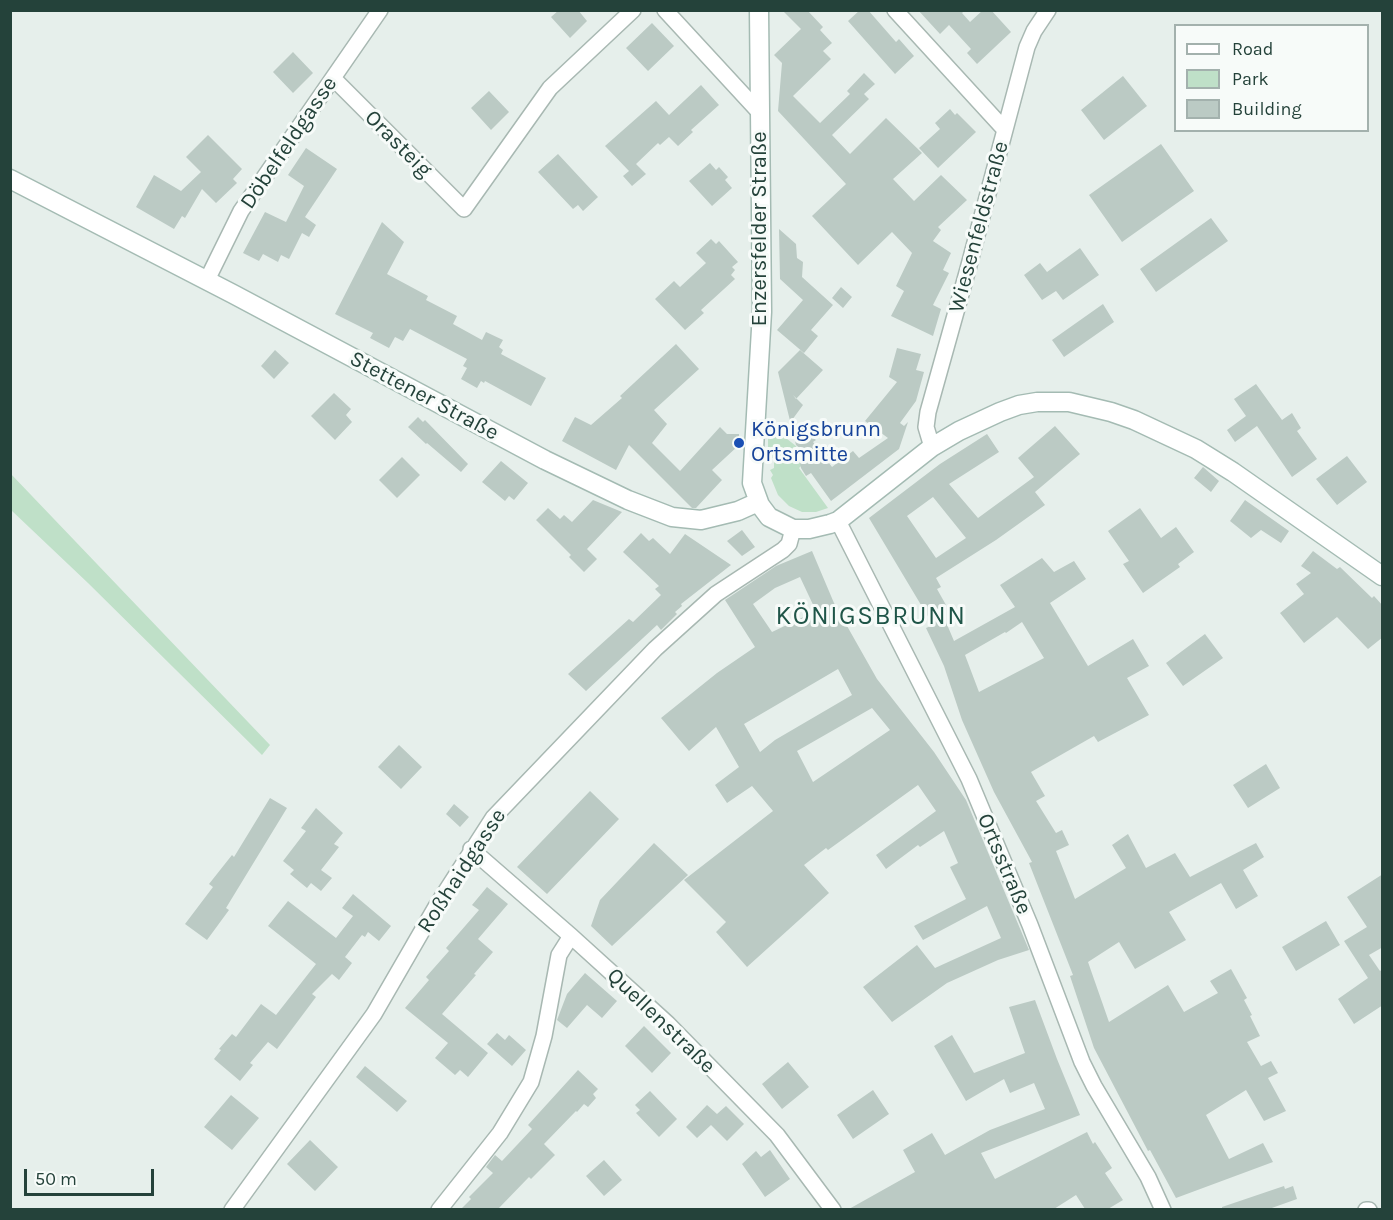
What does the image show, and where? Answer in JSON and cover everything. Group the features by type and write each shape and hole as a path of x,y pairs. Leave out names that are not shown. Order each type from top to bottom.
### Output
{"street":[{"name":"Döbelfeldgasse","path":"207,280 241,211 380,10"},
{"name":"Orasteig","path":"333,78 464,209 550,88 633,10"},
{"path":"665,10 760,113"},
{"name":"Enzersfelder Straße","path":"758,502 752,483 762,312 759,10"},
{"path":"895,10 1005,130"},
{"name":"Wiesenfeldstraße","path":"932,447 926,427 928,412 1027,47 1034,31 1048,10"},
{"name":"Stettener Straße","path":"10,179 101,224 544,460 628,500 672,517 701,520 738,511 758,502"},
{"path":"758,502 769,517 793,529 821,527 838,521 932,447 981,420 1028,404 1069,402 1111,412 1155,428 1206,454 1383,576"},
{"name":"Ortsstraße","path":"838,521 969,779 1030,925 1082,1062 1148,1177 1163,1209"},
{"name":"Roßhaidgasse","path":"232,1209 374,1014 471,849 493,818 655,649 716,594 783,550 789,544 793,529"},
{"name":"Quellenstraße","path":"471,849 668,1024 756,1113 790,1152 833,1209"},
{"path":"439,1209 501,1133 531,1082 560,955 571,936"}],"green space":[{"path":"768,424 796,446 801,466 799,468 828,508 816,512 802,512 789,506 778,495 770,470 774,468 774,458 768,458"},
{"path":"10,473 270,745 262,755 11,510"}],"building":[{"path":"559,10 578,10 587,21 570,38 551,17"},
{"path":"782,10 807,10 823,27 820,30 832,43 823,51 831,59 793,96 820,123 850,94 847,91 864,73 875,84 864,94 869,99 832,135 850,154 886,118 922,153 893,179 914,201 941,175 967,200 938,227 941,230 933,241 951,253 943,270 949,273 933,305 941,309 933,336 891,316 904,291 896,286 912,253 892,232 858,265 812,216 846,184 778,111 782,63 774,55 801,29"},
{"path":"860,10 868,10 896,42 899,39 914,56 895,74 848,21"},
{"path":"918,10 965,10 962,13 970,22 983,10 991,10 1011,32 977,64 967,53 971,49 949,25 940,34"},
{"path":"652,23 674,46 648,71 626,48"},
{"path":"293,52 313,73 293,93 273,72"},
{"path":"1123,76 1147,106 1104,140 1081,110"},
{"path":"701,85 719,105 691,130 693,132 678,146 669,137 660,145 658,143 636,164 646,174 632,186 623,176 629,171 605,146 656,101 669,115"},
{"path":"489,91 509,112 491,130 471,108"},
{"path":"950,109 976,132 938,168 919,148 940,129 935,123"},
{"path":"208,135 242,169 233,179 237,183 216,203 202,189 185,218 182,216 174,229 136,207 154,175 181,191 201,172 186,157"},
{"path":"1161,144 1194,191 1122,242 1089,195"},
{"path":"306,148 337,169 305,217 316,225 309,237 302,233 289,259 281,255 278,262 263,254 259,261 243,253 265,212 286,222 304,186 288,175"},
{"path":"558,154 598,197 583,211 578,205 573,209 538,172"},
{"path":"710,163 716,170 719,167 728,177 725,180 732,188 712,206 689,181"},
{"path":"1211,218 1228,241 1156,292 1140,269"},
{"path":"382,222 404,242 387,274 428,296 426,300 457,316 453,324 482,340 486,332 503,340 499,347 503,350 501,354 546,378 531,406 485,381 484,383 481,381 477,388 461,379 467,368 463,366 467,359 410,329 403,341 395,337 389,348 370,338 373,333 335,314"},
{"path":"779,229 796,244 797,258 803,262 802,277 833,305 811,330 818,336 804,353 777,330 803,300 780,279"},
{"path":"711,239 716,244 719,241 738,262 732,267 735,270 731,275 735,279 701,310 704,313 685,330 655,299 674,281 680,287 706,263 696,253"},
{"path":"1080,248 1099,275 1063,300 1056,291 1042,300 1024,275 1040,263 1047,272"},
{"path":"841,287 852,297 843,308 832,298"},
{"path":"1103,304 1114,322 1064,357 1052,340"},
{"path":"676,344 699,369 654,410 667,424 652,443 680,471 720,427 727,434 739,434 739,445 712,470 722,480 696,508 692,508 629,445 616,470 562,441 575,417 591,425 622,398 620,396"},
{"path":"897,348 921,354 916,370 924,372 916,401 900,423 904,426 908,422 899,449 831,501 811,473 806,476 801,468 798,456 807,454 796,445 778,372 800,350 823,370 796,398 803,405 792,420 816,440 813,442 832,467 853,451 859,458 888,438 865,421 897,382 889,377"},
{"path":"275,350 289,363 274,379 261,366"},
{"path":"1256,384 1282,420 1292,413 1301,428 1297,431 1317,459 1292,477 1257,426 1235,442 1227,430 1246,416 1234,399"},
{"path":"334,393 351,409 346,415 352,422 335,440 311,416"},
{"path":"418,417 423,422 425,420 468,464 461,472 408,427"},
{"path":"1055,426 1080,454 1035,492 1045,505 996,540 936,578 941,587 937,589 946,605 940,608 954,641 1015,607 1000,585 1042,558 1054,572 1074,561 1086,579 1050,603 1088,666 1133,639 1149,666 1127,678 1149,715 1098,742 1094,736 1031,772 1045,796 1036,801 1056,833 1062,830 1069,845 1056,851 1075,899 1126,868 1112,845 1128,834 1146,868 1175,853 1190,877 1256,843 1264,857 1243,870 1258,896 1236,909 1221,883 1169,912 1186,940 1135,969 1119,942 1088,962 1109,1022 1168,985 1184,1012 1218,993 1210,981 1231,969 1247,998 1244,1000 1260,1036 1247,1042 1261,1066 1271,1061 1278,1073 1268,1078 1286,1111 1264,1121 1246,1090 1206,1115 1229,1159 1263,1143 1273,1162 1176,1198 1150,1150 1148,1151 1094,1048 1070,976 1073,975 1029,863 1032,862 994,792 962,720 944,666 926,628 933,625 869,518 940,464 987,434 999,452 949,484 978,518 1034,477 1018,458","holes":["933,497 966,538 936,558 907,516","1022,622 1044,658 979,692 965,655"]},
{"path":"1347,456 1367,482 1337,505 1316,479"},
{"path":"402,457 420,475 397,498 379,480"},
{"path":"501,461 528,483 514,500 509,496 505,501 482,482"},
{"path":"1203,467 1219,481 1211,492 1194,478"},
{"path":"593,500 622,512 587,549 597,559 584,572 569,557 571,555 536,520 548,508 560,519 564,515 572,522"},
{"path":"1245,500 1289,531 1281,543 1261,530 1251,538 1230,521"},
{"path":"1140,508 1161,538 1176,527 1194,552 1178,564 1180,567 1143,593 1123,564 1129,561 1108,531"},
{"path":"742,530 755,547 742,556 727,541"},
{"path":"641,533 649,541 653,538 670,554 685,534 731,565 681,604 682,606 675,612 677,614 661,630 657,625 586,691 568,674 629,619 633,622 661,595 655,589 659,586 623,552"},
{"path":"812,551 834,603 877,679 934,752 966,800 1029,950 998,960 947,983 892,1022 863,987 917,945 935,968 1001,938 987,906 923,940 914,926 966,899 950,867 958,863 944,831 920,847 918,845 886,869 876,855 936,811 918,785 804,865 829,893 747,967 716,932 726,922 684,880 773,811 752,786 727,803 715,785 739,767 716,727 689,751 661,718 717,673 755,647 725,600 776,566","holes":["800,577 816,611 772,632 753,604 775,588","838,669 852,695 775,740 760,752 744,724","872,708 890,730 813,782 797,751"]},
{"path":"1313,551 1337,569 1340,567 1383,606 1383,637 1368,649 1337,617 1304,643 1280,613 1304,594 1296,584 1311,573 1301,566"},
{"path":"1205,634 1223,658 1183,686 1166,663"},
{"path":"399,745 422,767 401,789 378,767"},
{"path":"1266,764 1280,788 1248,808 1233,785"},
{"path":"590,791 619,819 547,894 517,867"},
{"path":"270,798 287,808 226,908 229,910 207,940 185,924 213,887 209,884 232,855 234,857"},
{"path":"454,804 469,817 460,827 446,814"},
{"path":"316,808 343,833 334,844 339,847 321,870 332,878 321,891 311,883 307,888 290,874 294,870 283,861 306,831 301,828"},
{"path":"654,843 688,875 612,946 591,926 600,900"},
{"path":"1383,874 1383,947 1369,955 1380,971 1383,969 1383,1005 1354,1024 1338,999 1368,978 1344,941 1367,927 1347,897"},
{"path":"487,887 508,904 478,939 493,952 442,1014 488,1053 468,1077 460,1070 455,1075 435,1058 448,1043 405,1008 429,980 426,977 449,951 446,948 479,910 472,905"},
{"path":"353,894 391,926 379,941 368,932 365,937 362,935 345,957 352,963 339,980 332,974 312,994 316,997 277,1049 268,1042 250,1063 253,1065 240,1081 214,1059 221,1050 219,1049 232,1034 236,1037 261,1004 276,1015 316,964 268,926 288,901 336,938 353,916 342,908"},
{"path":"1326,921 1340,945 1296,971 1282,947"},
{"path":"585,973 617,1001 602,1018 587,1005 567,1028 557,1020 567,994"},
{"path":"1035,1000 1080,1115 981,1153 995,1179 1087,1132 1093,1144 1095,1142 1112,1168 1105,1173 1123,1200 1108,1209 1085,1209 1076,1195 1054,1209 849,1209 915,1172 903,1150 932,1133 945,1155 990,1130 1045,1109 1034,1083 1010,1093 1004,1079 966,1101 934,1046 952,1035 974,1073 1025,1053 1009,1007"},
{"path":"644,1026 671,1053 652,1073 625,1046"},
{"path":"497,1033 505,1040 509,1035 526,1050 512,1066 487,1044"},
{"path":"788,1062 809,1087 782,1109 762,1084"},
{"path":"365,1066 407,1101 397,1112 356,1077"},
{"path":"578,1070 598,1089 593,1094 596,1098 588,1107 584,1104 576,1111 544,1144 555,1155 531,1179 529,1177 498,1209 461,1209 471,1199 469,1197 493,1173 486,1167 495,1155 502,1161 532,1129 528,1125"},
{"path":"873,1090 889,1114 853,1139 837,1115"},
{"path":"650,1091 677,1119 659,1137 636,1113 640,1110 635,1105"},
{"path":"231,1095 259,1118 232,1150 204,1127"},
{"path":"707,1105 717,1114 726,1106 744,1124 727,1141 711,1125 697,1138 686,1127"},
{"path":"310,1140 338,1167 315,1191 287,1164"},
{"path":"770,1150 790,1179 765,1197 742,1164 756,1151 761,1157"},
{"path":"604,1160 622,1180 604,1196 586,1176"},
{"path":"1284,1186 1285,1189 1293,1186 1297,1199 1269,1209 1222,1209 1222,1207"}],"place":[{"name":"Königsbrunn Ortsmitte","path":"739,443"}],"district":[{"name":"KÖNIGSBRUNN","path":"871,617"}]}
